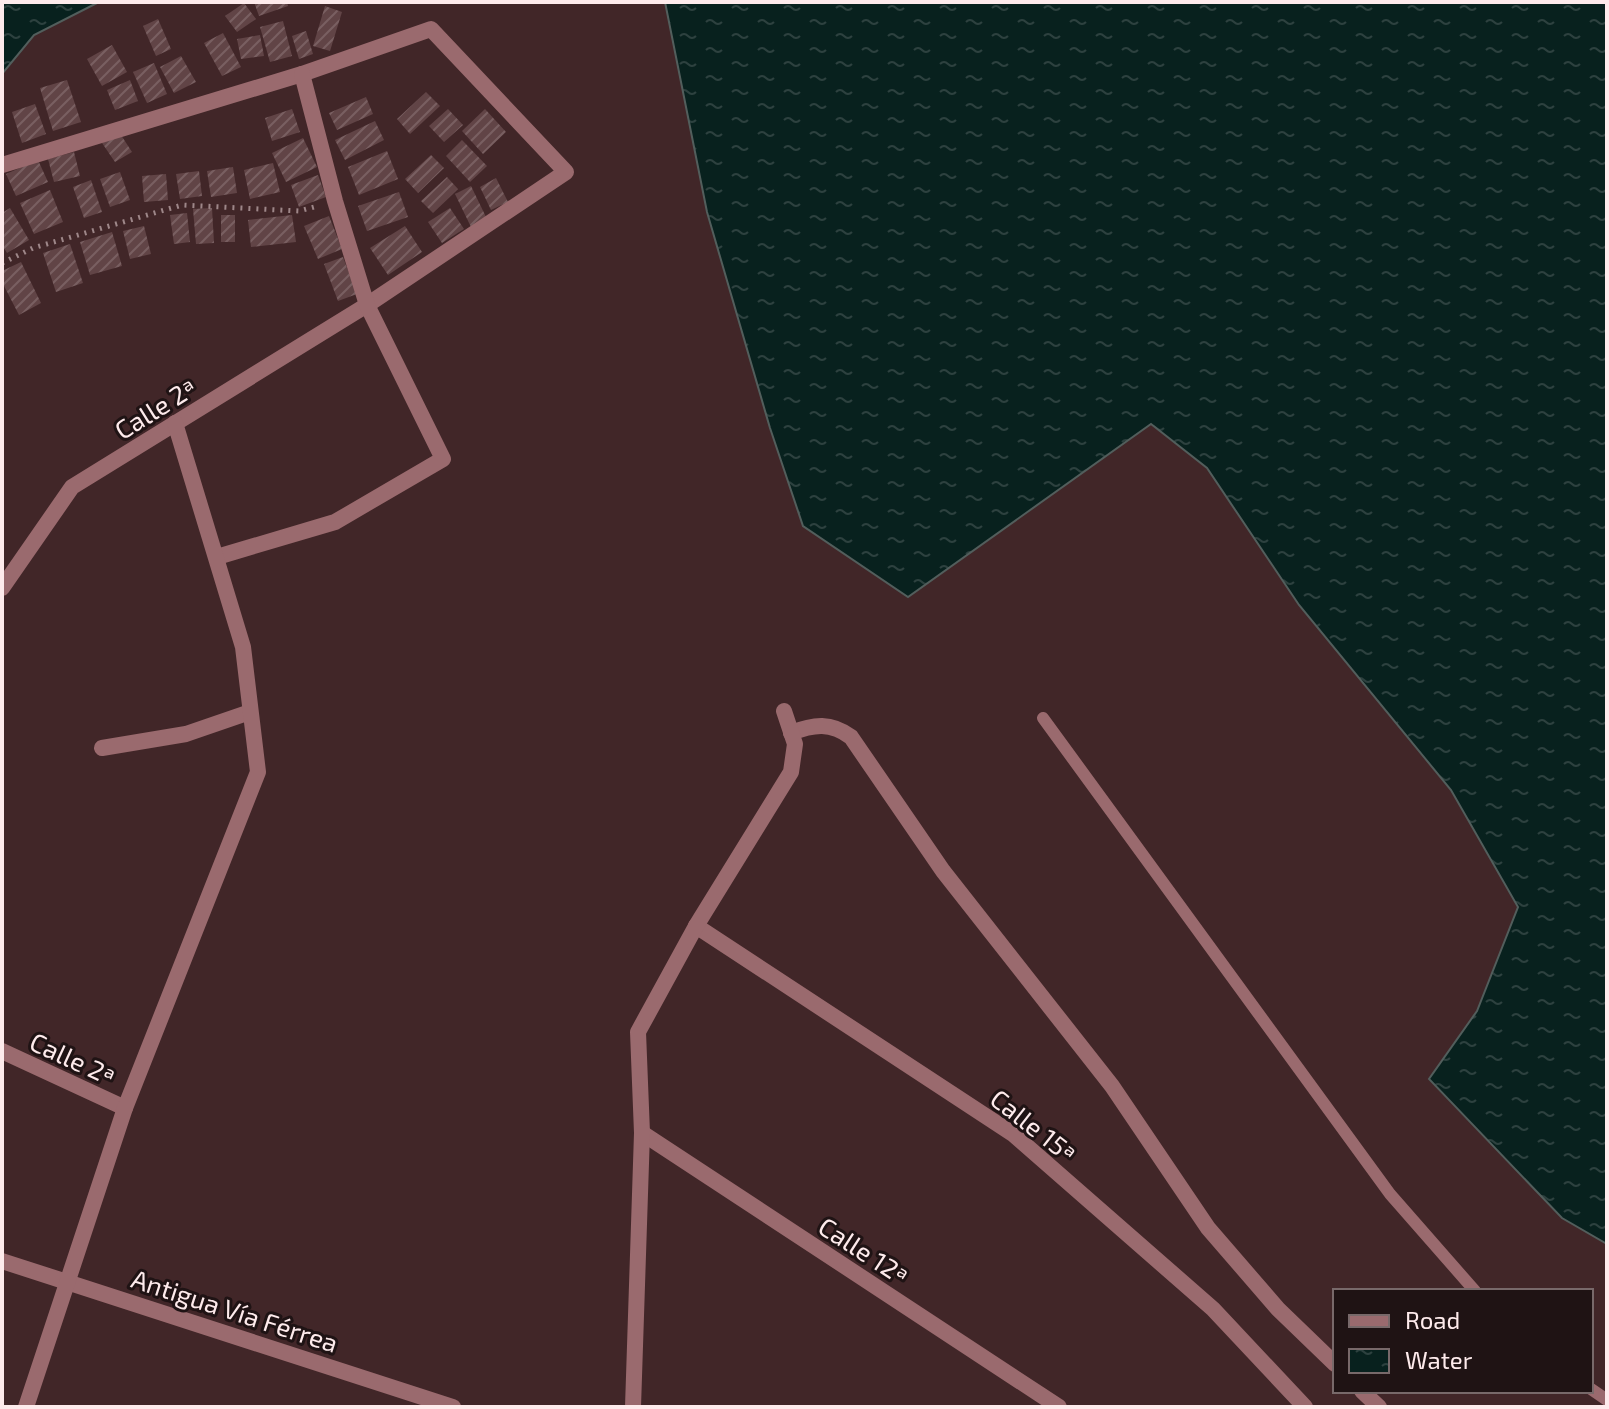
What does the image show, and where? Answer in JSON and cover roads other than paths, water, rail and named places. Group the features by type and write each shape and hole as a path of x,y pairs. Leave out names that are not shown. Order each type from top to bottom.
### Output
{"street":[{"name":"Calle 2ª","path":"2,588 72,487 367,305 566,172 431,29 302,74"},
{"path":"2,165 302,74 335,201 367,305 443,459 335,522 217,557"},
{"path":"26,1407 125,1108 258,772 243,647 175,423"},
{"path":"633,1407 642,1133 638,1032 696,926 791,772 795,744 784,711"},
{"path":"102,748 186,734 250,712"},
{"path":"791,733 816,725 837,726 851,737 943,871 1112,1086 1208,1228 1278,1309 1333,1362"},
{"name":"Calle 15ª","path":"696,926 1013,1134 1213,1309 1305,1407"},
{"name":"Calle 2ª","path":"2,1051 125,1108"},
{"name":"Calle 12ª","path":"642,1133 1059,1407"},
{"name":"Antigua Vía Férrea","path":"2,1261 453,1407"},
{"path":"1364,1393 1379,1407"}],"lane":[{"path":"1043,718 1390,1194 1473,1289"}],"water":[{"path":"2,2 99,2 34,35 2,74"},
{"path":"665,2 1607,2 1607,1244 1562,1218 1429,1079 1477,1011 1518,907 1451,790 1299,605 1207,468 1151,424 908,597 803,526 770,428 707,212"}]}
